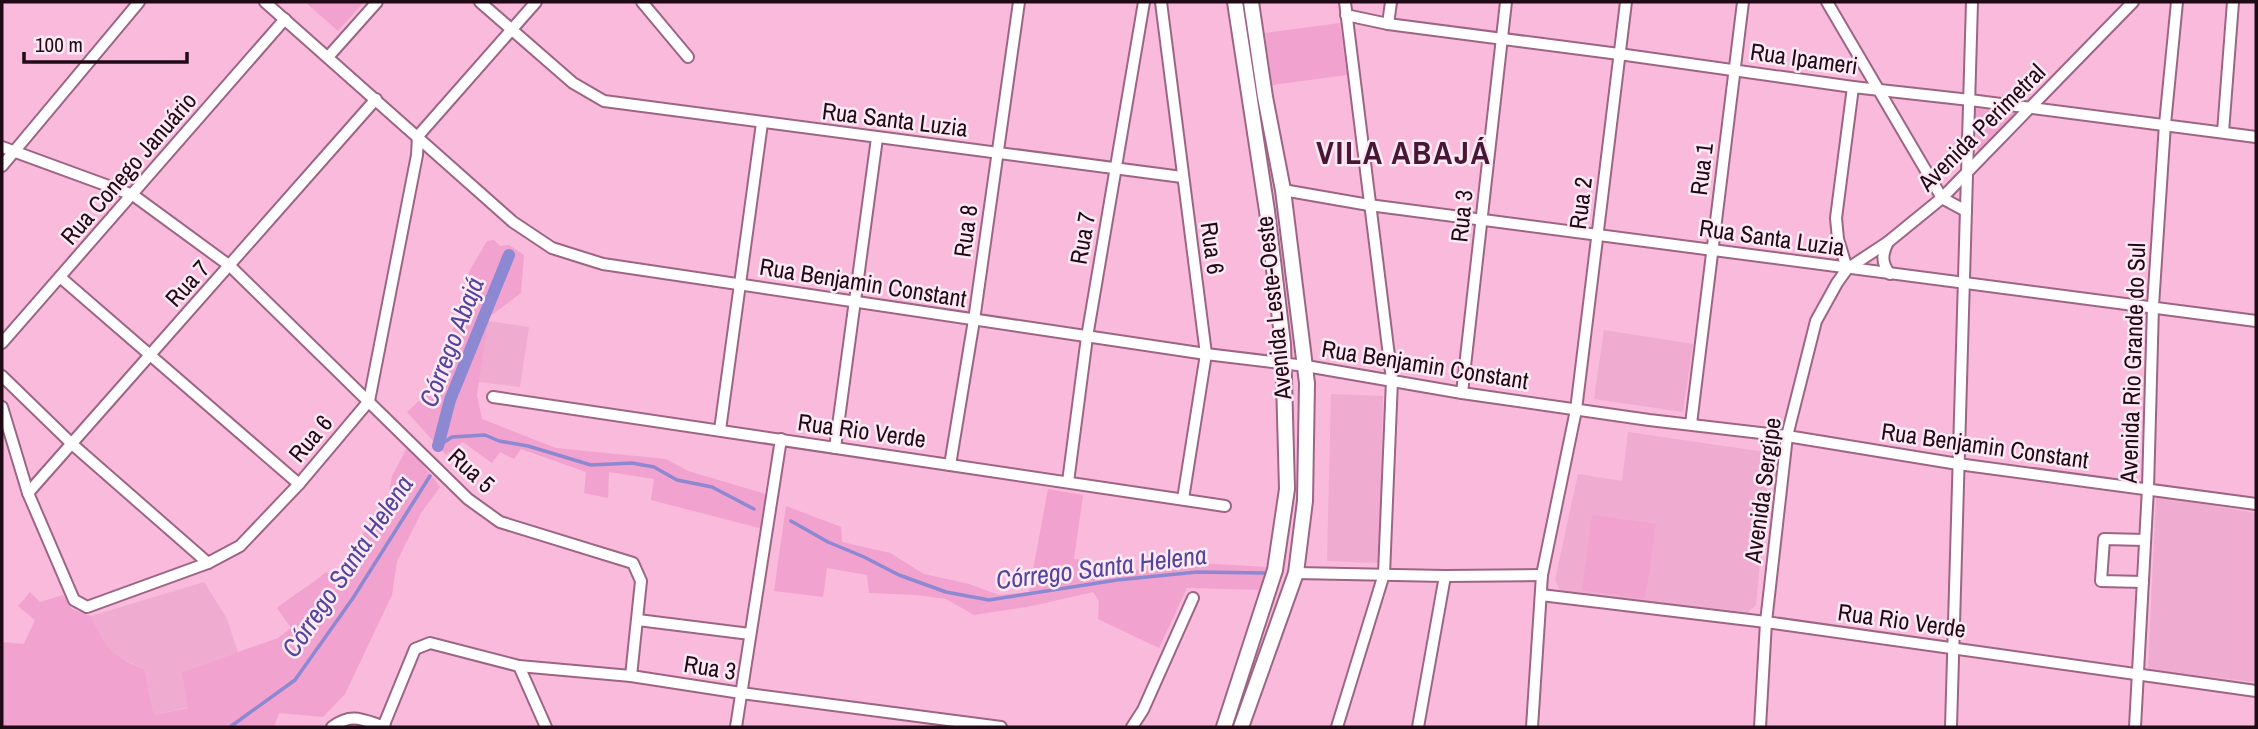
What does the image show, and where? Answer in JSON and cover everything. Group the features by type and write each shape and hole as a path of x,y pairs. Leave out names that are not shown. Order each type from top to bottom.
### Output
{"main road":[{"name":"Avenida Leste-Oeste","path":"1224,727 1275,570 1287,489 1285,364 1267,211 1235,2"},
{"name":"Avenida Leste-Oeste","path":"1241,727 1296,573 1305,501 1306,366 1283,190 1265,97 1251,2"}],"street":[{"path":"2,166 139,2"},
{"name":"Rua Benjamin Constant","path":"265,2 513,222 552,248 603,264 1206,355 1306,366 1576,410 1787,436 1833,448 2256,504"},
{"path":"328,57 377,2"},
{"path":"480,2 512,31"},
{"path":"418,136 536,2"},
{"path":"642,2 688,57"},
{"name":"Rua 8","path":"950,465 974,320 1019,2"},
{"name":"Rua 7","path":"1068,482 1087,337 1144,2"},
{"name":"Rua 6","path":"1161,2 1206,355 1184,499"},
{"path":"1337,727 1384,574 1392,380 1345,2"},
{"path":"1388,24 1391,2"},
{"name":"Rua 3","path":"1462,393 1506,2"},
{"name":"Rua 2","path":"1532,727 1542,575 1576,410 1626,2"},
{"name":"Rua 1","path":"1691,425 1743,2"},
{"path":"1827,2 1942,198 1966,211"},
{"path":"1951,727 1972,2"},
{"name":"Avenida Perimetral","path":"1847,268 1888,242 1942,198 2133,2"},
{"name":"Avenida Rio Grande do Sul","path":"2135,727 2148,488 2153,306 2165,124 2177,2"},
{"path":"2222,132 2234,2"},
{"name":"Rua Ipameri","path":"1346,15 1388,24 1853,87 2256,137"},
{"name":"Rua Conego Januário","path":"2,343 285,19"},
{"name":"Rua Santa Luzia","path":"512,31 573,83 604,101 1182,177"},
{"path":"1847,268 1838,239 1836,218 1853,87"},
{"name":"Rua 7","path":"28,493 376,99"},
{"path":"720,430 762,123"},
{"name":"Rua 6","path":"2,407 28,493 74,600 87,607 208,563 240,546 299,484 369,401 417,155 418,136"},
{"path":"835,448 877,138"},
{"name":"Rua 5","path":"2,147 133,195 230,266 468,499 500,522 634,563 641,581 631,676"},
{"name":"Rua Santa Luzia","path":"1283,190 1369,205 2256,321"},
{"path":"1888,242 1882,257 1885,269 1890,274"},
{"name":"Avenida Sergipe","path":"1760,727 1766,622 1787,436 1816,321 1847,268"},
{"path":"60,277 299,484"},
{"path":"2,376 72,444 208,563"},
{"name":"Rua Rio Verde","path":"493,397 1225,506"},
{"path":"736,727 781,439"},
{"path":"2143,582 2101,581 2104,539 2145,540"},
{"path":"1296,573 1542,575"},
{"path":"1418,727 1445,576"},
{"name":"Rua Rio Verde","path":"1541,595 1766,622 2256,691"},
{"path":"1132,727 1143,710 1193,598"},
{"path":"638,620 750,634"},
{"name":"Rua 3","path":"384,727 415,649 430,643 519,666 631,676 937,723 1002,727"},
{"path":"519,666 546,727"},
{"path":"332,727 342,720 355,718 384,727"}],"shaded area":[{"path":"305,2 364,2 338,31"},
{"path":"1340,23 1347,75 1272,85 1265,33"},
{"path":"1975,108 2015,113 1978,154"},
{"path":"494,240 500,246 509,245 524,255 521,293 489,317 477,395 482,419 556,448 666,459 688,471 769,495 763,529 651,500 654,479 609,472 608,498 584,493 586,472 521,449 514,459 500,452 492,463 463,442 446,455 407,412 440,382 450,357 450,340 470,270 487,241"},
{"path":"488,321 529,327 520,387 479,382"},
{"path":"1604,330 1693,344 1683,412 1594,399"},
{"path":"1331,394 1383,396 1379,563 1327,561"},
{"path":"1628,432 1765,452 1769,467 1756,605 1747,613 1561,592 1555,580 1578,474 1622,481"},
{"path":"408,446 440,487 421,513 397,561 392,595 345,694 323,717 279,713 274,727 2,727 2,642 24,644 35,620 18,606 30,592 40,602 63,595 72,609 91,616 101,636 116,655 144,669 154,715 188,708 182,672 278,638 291,628 277,608 326,572 333,575 347,560 389,493 392,476"},
{"path":"1048,489 1083,495 1074,559 1147,571 1148,560 1267,567 1264,590 1187,588 1159,648 1098,619 1099,601 1093,592 1032,606 974,615 946,599 869,593 867,575 827,568 823,597 774,591 786,506 841,527 842,542 890,553 924,574 969,584 999,595 1029,592"},
{"path":"2156,496 2256,513 2256,682 2148,670"},
{"path":"1592,515 1656,524 1645,599 1582,590"},
{"path":"204,582 226,617 238,652 182,672 189,707 154,715 144,669 116,656 105,644 91,616"}],"waterway":[{"name":"Córrego Abajá","path":"438,446 450,400 509,255"},
{"name":"Córrego Santa Helena","path":"438,446 452,437 485,435 591,465 632,463 654,467 677,480 712,487 754,509"},
{"name":"Córrego Santa Helena","path":"230,727 295,680 353,598 430,476"},
{"name":"Córrego Santa Helena","path":"791,521 828,542 899,575 946,592 989,600 1117,580 1197,572 1264,573"}],"district":[{"name":"VILA ABAJÁ","path":"1404,152"}]}
